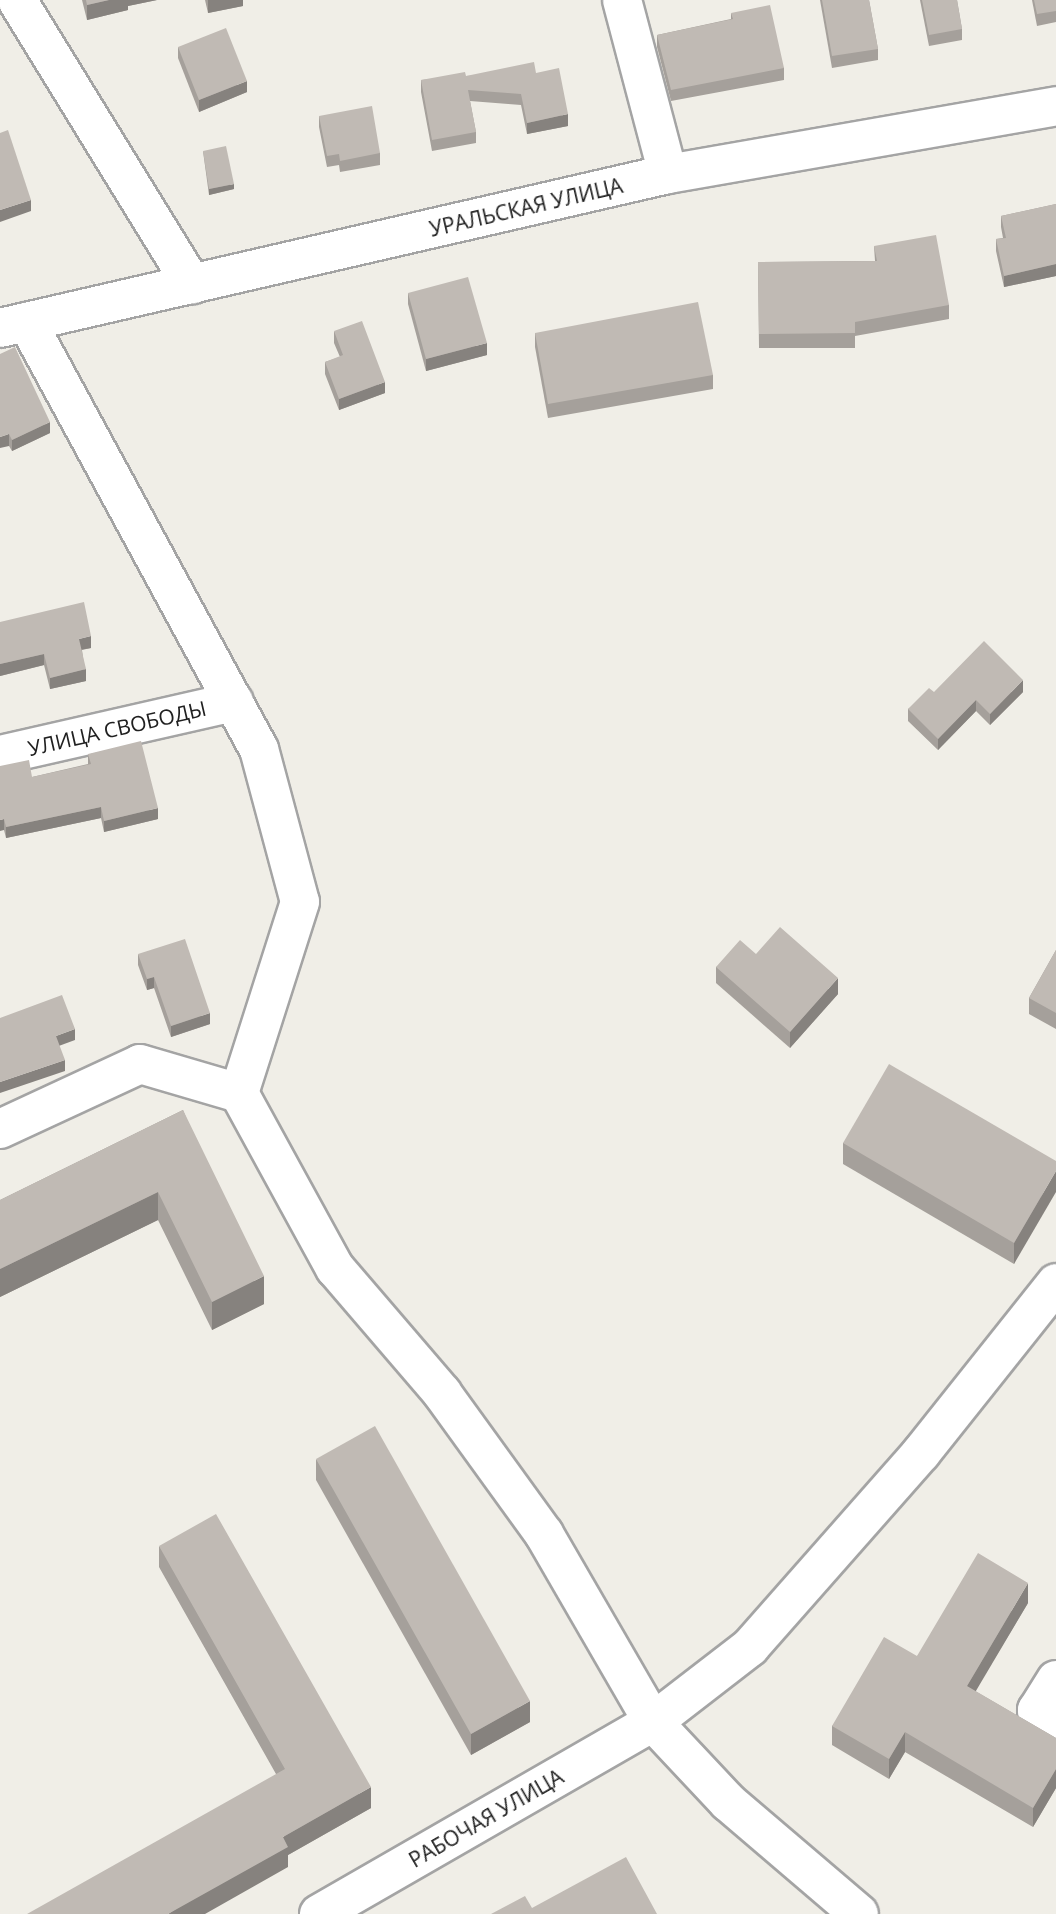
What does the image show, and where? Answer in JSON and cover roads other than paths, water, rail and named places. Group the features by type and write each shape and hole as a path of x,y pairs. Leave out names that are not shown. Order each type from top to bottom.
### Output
{"street":[{"path":"18,0 192,284"},
{"path":"622,0 668,174"},
{"name":"УРАЛЬСКАЯ УЛИЦА","path":"13,325 668,174 1056,106"},
{"path":"13,325 259,749 300,902 239,1093"},
{"name":"УЛИЦА СВОБОДЫ","path":"0,755 234,702"},
{"path":"0,1129 140,1064 239,1093 335,1268 442,1393 544,1534 653,1722 728,1802 859,1914"},
{"name":"РАБОЧАЯ УЛИЦА","path":"319,1914 653,1722 750,1647 921,1453 1056,1283"},
{"path":"1056,1680 1037,1710 1056,1721"}]}
